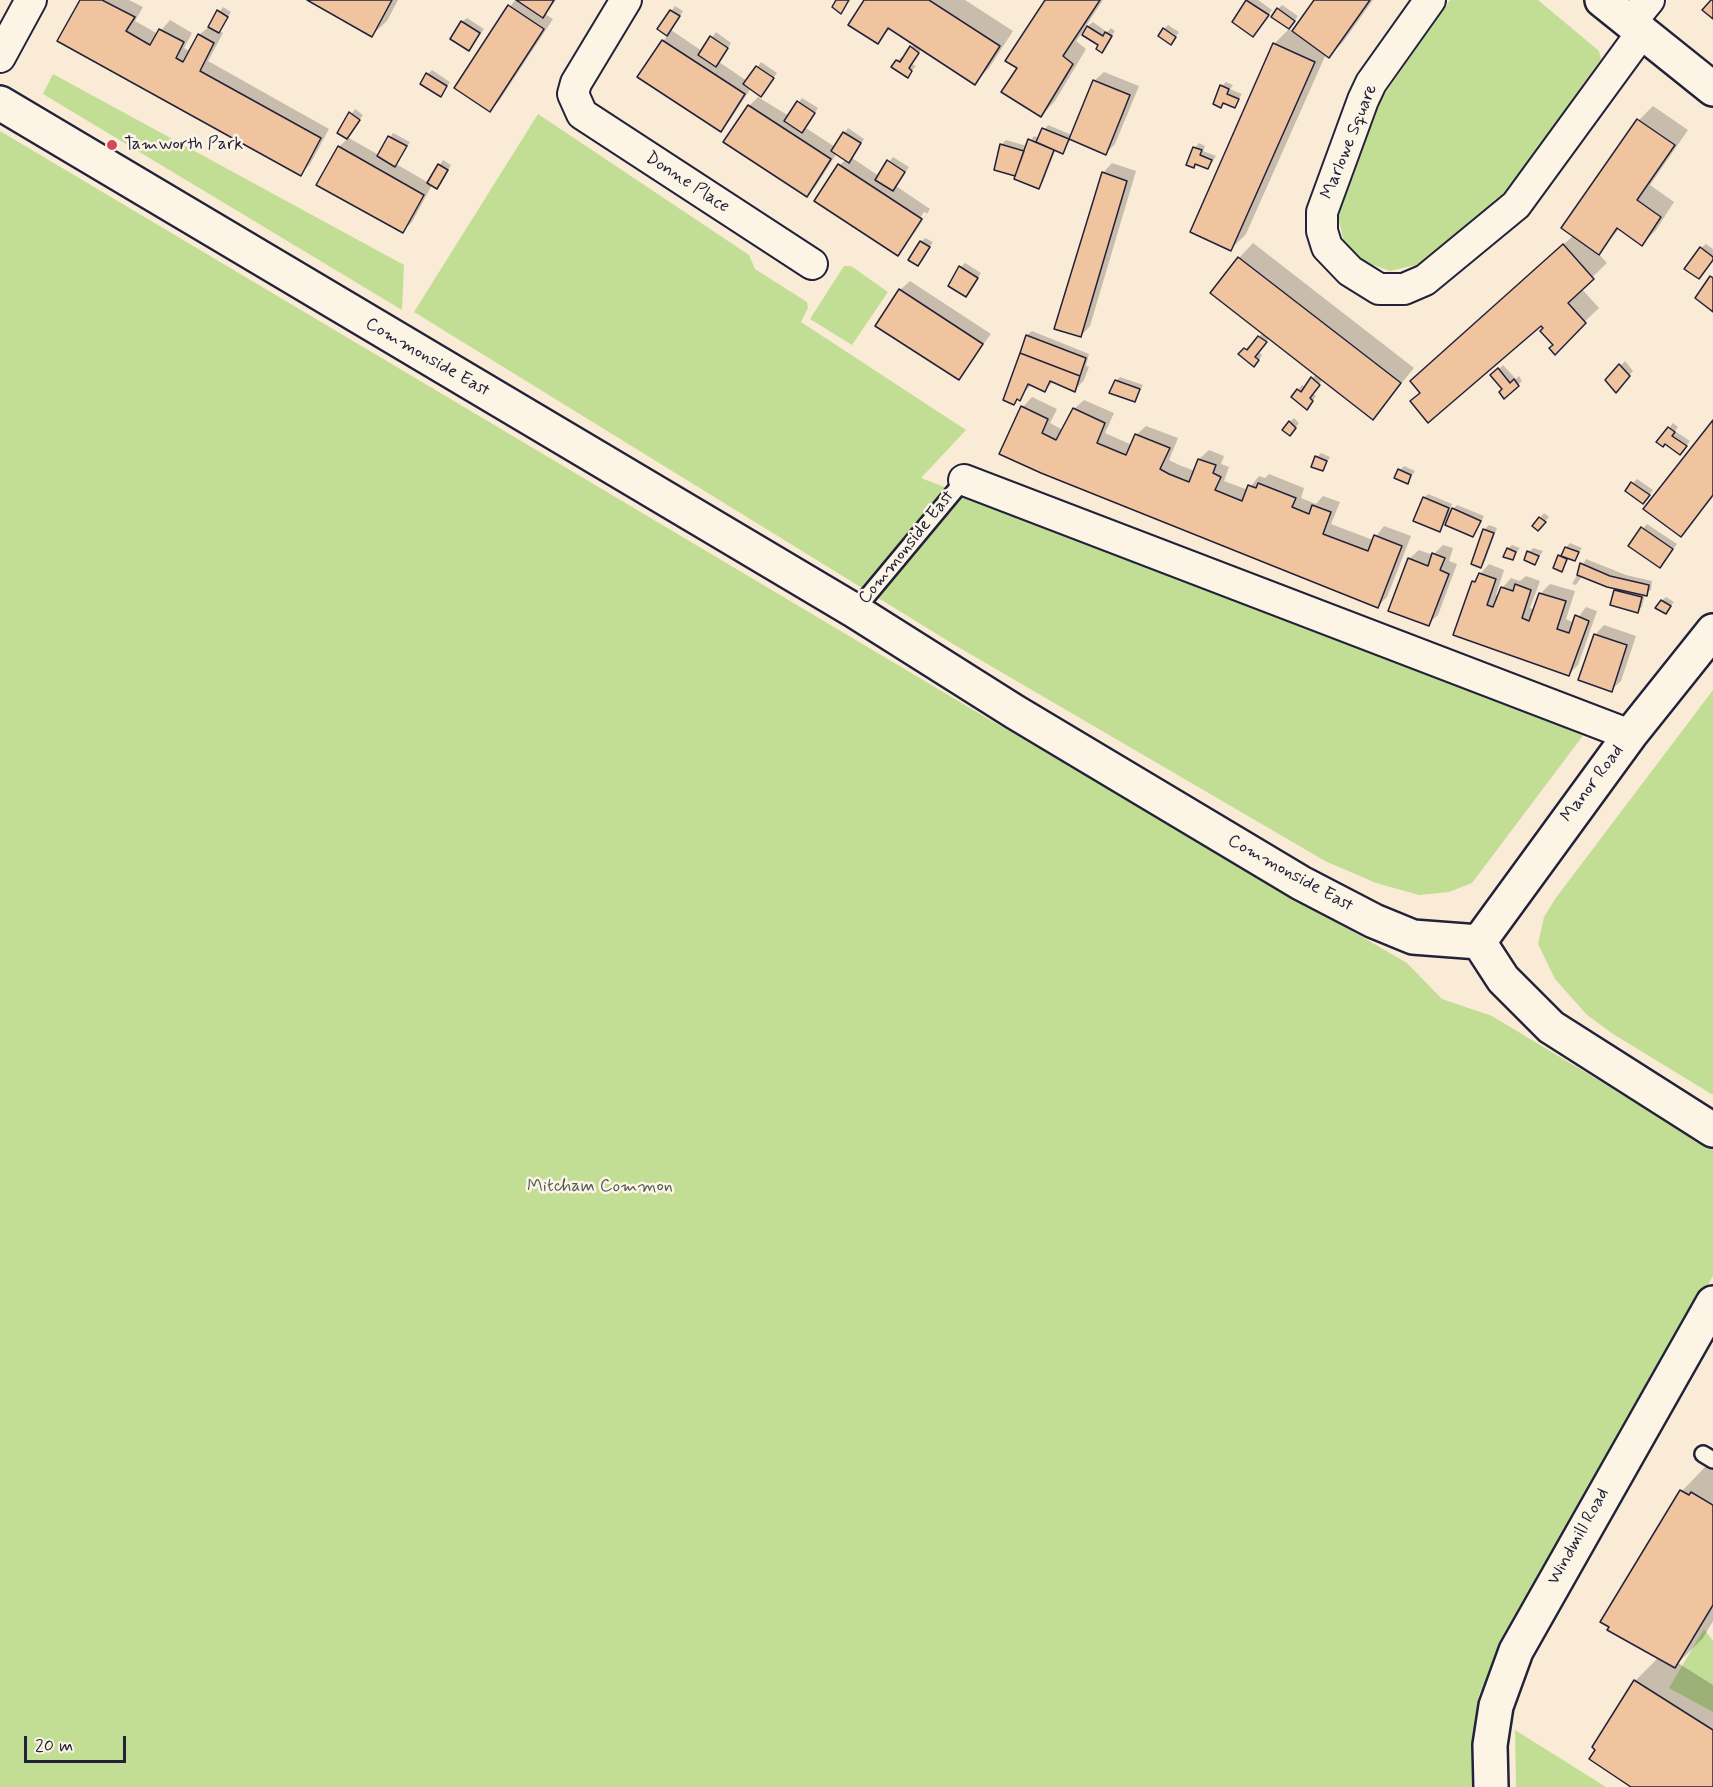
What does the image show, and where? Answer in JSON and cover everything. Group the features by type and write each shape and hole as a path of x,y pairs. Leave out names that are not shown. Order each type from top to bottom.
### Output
{"street":[{"path":"0,57 32,0"},
{"name":"Donne Place","path":"626,0 580,72 573,94 582,114 812,264"},
{"name":"Marlowe Square","path":"1430,0 1371,83 1322,212 1322,231 1327,247 1350,272 1379,289 1404,289 1425,280 1516,205 1641,18"},
{"path":"1602,0 1641,18 1713,89"},
{"name":"Commonside East","path":"0,104 855,612 1035,724 1339,903 1413,937 1479,942"},
{"name":"Commonside East","path":"964,480 1630,735"},
{"name":"Manor Road","path":"1479,942 1630,735 1713,631"},
{"path":"1479,942 1503,979 1551,1027 1713,1130"},
{"name":"Windmill Road","path":"1491,1787 1490,1745 1496,1706 1516,1651 1713,1303"}],"lane":[{"name":"Commonside East","path":"855,612 964,480"}],"green space":[{"path":"1450,0 1538,0 1599,51 1601,59 1510,187 1513,191 1420,264 1390,271 1362,261 1344,242 1338,217 1340,202 1377,97 1384,95"},
{"path":"53,74 404,265 402,310 43,94"},
{"path":"538,114 749,255 755,269 807,302 808,308 801,322 966,430 921,478 1585,733 1472,883 1449,892 1419,895 1376,883 1325,861 953,644 414,312"},
{"name":"Mitcham Common","path":"0,131 992,721 1407,963 1442,999 1492,1016 1713,1149 1713,1276 1594,1478 1496,1655 1479,1695 1474,1731 1477,1787 0,1787"},
{"path":"844,266 851,266 888,292 852,345 810,319"},
{"path":"1713,690 1713,1095 1613,1034 1587,1015 1555,979 1538,944 1544,917 1555,899"},
{"path":"1704,1629 1713,1641 1713,1712 1669,1688"},
{"path":"1515,1730 1606,1787 1516,1787"}],"building":[{"path":"80,0 102,0 135,17 126,31 150,45 159,29 184,42 176,58 183,62 198,34 214,43 200,71 321,138 301,176 57,41"},
{"path":"307,0 392,0 372,37"},
{"path":"516,0 554,0 543,18"},
{"path":"836,0 849,0 841,14 832,7"},
{"path":"864,0 929,0 1000,46 975,85 888,28 878,44 848,25"},
{"path":"1045,0 1100,0 1063,56 1073,64 1041,117 1001,92 1017,68 1005,61"},
{"path":"1246,0 1269,15 1253,37 1232,22"},
{"path":"1314,0 1370,0 1329,58 1292,31"},
{"path":"1713,0 1713,19 1702,10"},
{"path":"508,5 544,29 490,112 454,88"},
{"path":"1277,8 1295,21 1289,29 1271,17"},
{"path":"217,10 228,17 219,33 208,27"},
{"path":"670,10 680,16 667,36 657,29"},
{"path":"461,21 480,33 469,51 450,39"},
{"path":"1087,26 1103,36 1105,32 1112,36 1102,53 1096,49 1098,45 1082,35"},
{"path":"1163,28 1176,37 1171,45 1158,36"},
{"path":"710,36 728,48 716,67 698,55"},
{"path":"662,40 745,94 721,132 637,77"},
{"path":"1273,43 1315,62 1231,251 1190,232"},
{"path":"910,46 919,53 909,68 912,71 908,78 891,67 896,60 900,62"},
{"path":"756,66 774,78 761,97 743,84"},
{"path":"426,73 447,86 441,97 420,84"},
{"path":"1093,80 1130,95 1106,155 1069,139"},
{"path":"1220,85 1229,89 1227,94 1239,99 1235,108 1223,103 1221,108 1213,104"},
{"path":"797,101 815,113 802,133 784,121"},
{"path":"748,105 831,159 807,197 723,142"},
{"path":"349,112 360,120 347,139 337,133"},
{"path":"1637,119 1675,145 1637,200 1661,217 1642,246 1617,228 1599,255 1561,228"},
{"path":"1042,128 1069,139 1063,154 1036,142"},
{"path":"843,132 861,143 849,163 831,151"},
{"path":"388,136 407,146 395,167 377,156"},
{"path":"1028,139 1054,150 1039,189 1014,179"},
{"path":"1000,144 1024,151 1015,176 994,170"},
{"path":"338,146 424,195 403,233 316,185"},
{"path":"1193,147 1202,150 1200,155 1212,160 1208,169 1195,164 1194,168 1186,165"},
{"path":"887,160 905,172 893,191 875,180"},
{"path":"438,164 448,170 437,189 427,183"},
{"path":"838,164 922,219 898,256 814,201"},
{"path":"1102,172 1127,181 1081,337 1054,329"},
{"path":"920,241 930,247 918,266 908,260"},
{"path":"1563,244 1594,279 1568,303 1586,323 1555,355 1549,348 1553,345 1540,331 1543,328 1541,326 1428,423 1410,401 1420,393 1410,381"},
{"path":"1700,247 1713,257 1713,260 1699,279 1684,269"},
{"path":"1238,257 1401,383 1373,420 1210,293"},
{"path":"959,266 978,278 966,297 948,286"},
{"path":"1710,276 1713,278 1713,312 1695,298"},
{"path":"899,289 983,344 959,380 875,326"},
{"path":"1026,335 1086,358 1080,376 1020,353"},
{"path":"1258,336 1267,342 1255,357 1259,360 1254,367 1238,354 1244,348 1247,350"},
{"path":"1020,353 1080,376 1075,392 1050,381 1045,392 1028,384 1020,401 1017,399 1014,405 1003,400"},
{"path":"1619,364 1630,376 1616,393 1605,380"},
{"path":"1498,368 1510,383 1514,379 1519,386 1504,399 1499,392 1502,389 1490,375"},
{"path":"1311,377 1320,385 1310,398 1313,401 1307,410 1291,397 1297,389 1301,392"},
{"path":"1115,380 1140,389 1135,402 1109,393"},
{"path":"1021,406 1048,419 1042,433 1056,440 1073,408 1105,423 1097,443 1126,455 1135,434 1170,448 1160,469 1169,474 1189,482 1198,459 1216,465 1213,473 1221,477 1215,490 1242,501 1248,485 1256,488 1258,483 1296,498 1292,507 1309,514 1312,505 1331,512 1323,534 1368,551 1374,535 1402,546 1378,608 999,454"},
{"path":"1713,420 1713,495 1681,537 1643,509"},
{"path":"1289,421 1296,428 1290,436 1282,430"},
{"path":"1668,427 1675,432 1672,436 1687,446 1680,455 1665,444 1663,447 1656,442"},
{"path":"1315,456 1327,461 1323,471 1311,467"},
{"path":"1398,469 1411,475 1408,484 1394,478"},
{"path":"1631,482 1650,495 1643,504 1625,491"},
{"path":"1423,497 1449,508 1440,532 1413,521"},
{"path":"1452,508 1481,521 1473,537 1445,525"},
{"path":"1539,517 1546,522 1538,531 1532,526"},
{"path":"1641,527 1673,549 1660,568 1628,546"},
{"path":"1483,529 1494,533 1481,568 1471,564"},
{"path":"1565,547 1579,552 1575,561 1561,556"},
{"path":"1507,548 1516,552 1513,560 1503,557"},
{"path":"1527,551 1539,556 1535,565 1524,560"},
{"path":"1432,553 1445,558 1440,570 1449,574 1429,626 1388,611 1408,558 1428,566"},
{"path":"1558,555 1567,559 1562,572 1553,568"},
{"path":"1580,563 1610,576 1649,585 1647,596 1607,587 1577,575"},
{"path":"1479,573 1496,579 1487,605 1493,607 1501,587 1513,591 1515,584 1531,590 1522,618 1529,621 1539,593 1566,601 1557,629 1569,633 1575,615 1589,621 1569,676 1453,635 1472,581 1475,582"},
{"path":"1614,590 1642,597 1638,613 1610,605"},
{"path":"1661,600 1671,606 1666,614 1655,608"},
{"path":"1594,634 1627,645 1612,692 1578,680"},
{"path":"1680,1490 1689,1495 1691,1492 1713,1505 1713,1605 1675,1668 1607,1630 1609,1627 1600,1622"},
{"path":"1634,1680 1713,1730 1713,1787 1631,1787 1589,1759 1595,1750 1592,1747"}],"place":[{"name":"Tamworth Park","path":"112,145"}]}
